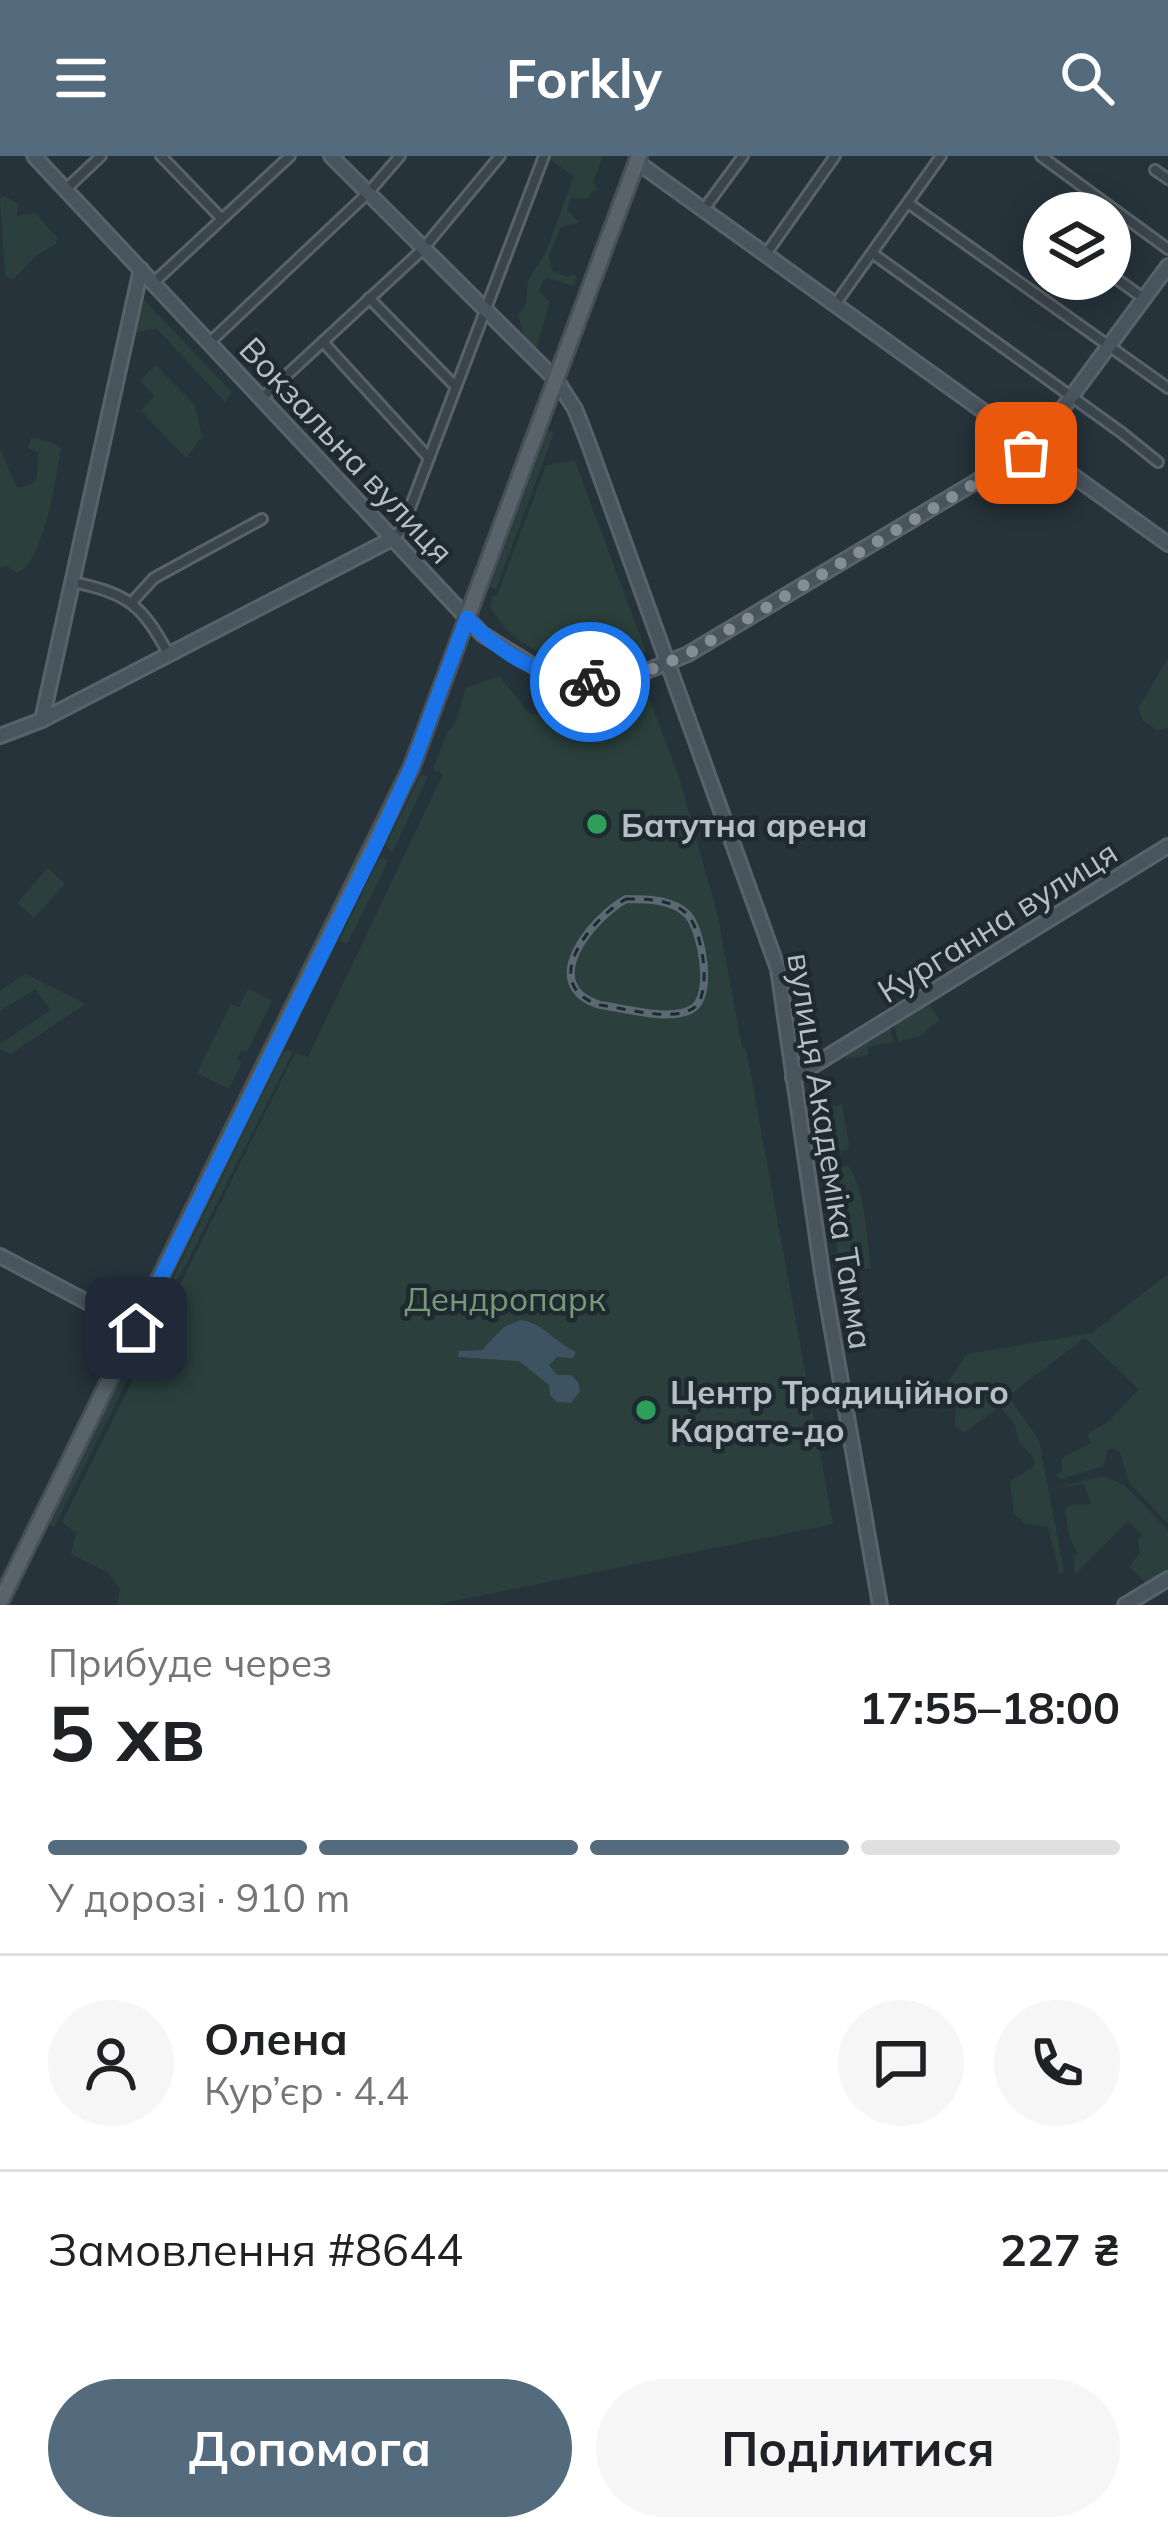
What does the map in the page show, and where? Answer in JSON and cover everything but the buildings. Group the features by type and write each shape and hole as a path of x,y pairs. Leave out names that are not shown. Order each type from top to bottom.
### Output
{"main road":[{"name":"Вокзальна вулиця","path":"34,156 467,618 510,655 545,674 625,680 668,662 1034,447"},
{"name":"вулиця Академіка Тамма","path":"331,156 557,381 588,442 770,940 838,1375 880,1605"},
{"path":"0,1602 412,766 557,381 634,158 1168,544"},
{"path":"1034,447 1168,266"},
{"path":"42,720 141,269"},
{"path":"0,736 42,720 394,538"},
{"name":"Курганна вулиця","path":"793,1078 1168,846"},
{"path":"0,1256 136,1328"},
{"path":"1125,1605 1168,1579"}],"street":[{"path":"65,190 101,156"},
{"path":"160,156 221,218"},
{"path":"153,283 290,156"},
{"path":"209,343 368,194 400,156"},
{"path":"261,399 422,250 500,156"},
{"path":"394,538 402,529 544,156"},
{"path":"704,208 742,156"},
{"path":"766,254 836,156"},
{"path":"836,303 940,156"},
{"path":"1041,156 1168,249"},
{"path":"1155,170 1168,178"},
{"path":"908,203 1168,388"},
{"path":"872,253 1157,462"},
{"path":"1131,289 1144,298"},
{"path":"370,298 455,386"},
{"path":"323,342 429,458"},
{"path":"133,601 154,578 262,519"},
{"path":"73,582 133,601 150,619 169,655"}],"green space":[{"path":"545,156 603,156 593,182 598,189 588,199 571,198 567,210 579,222 560,228 549,256 552,270 567,277 575,274 577,279 573,286 543,280 539,292 550,302 536,348 524,336 518,315 526,305 528,280 546,252 574,176"},
{"path":"0,198 18,204 17,216 35,213 57,238 56,244 34,257 14,279 5,276"},
{"path":"141,297 232,392 225,402 157,329 132,333"},
{"path":"155,365 195,405 202,437 186,458 141,411 154,396 140,381"},
{"path":"548,430 554,433 496,589 490,587"},
{"path":"31,437 61,449 42,536 27,565 17,573 7,566 0,568 0,449 16,486 22,488 36,481 39,453 28,448"},
{"path":"575,461 646,652 601,662 559,659 521,641 490,607 546,465"},
{"path":"1168,658 1168,728 1157,730 1142,720 1139,707"},
{"name":"Дендропарк","path":"499,676 530,714 556,717 647,693 679,777 718,917 833,1524 434,1605 117,1605 120,1588 107,1572 71,1554 76,1533 62,1522 295,1053 308,1057 443,774 433,770 466,688"},
{"path":"421,775 428,776 392,853 386,845"},
{"path":"379,859 388,861 347,944 339,941"},
{"path":"48,868 65,884 34,918 17,903"},
{"path":"25,974 86,1004 10,1054 0,1044 51,1010 35,989 0,1011 0,991"},
{"path":"248,989 272,1001 247,1052 241,1050 237,1059 242,1062 229,1089 197,1073 231,1004 239,1007"},
{"path":"928,1002 939,1020 919,1037 898,1041 894,1023"},
{"path":"890,1025 893,1042 868,1047 868,1055 846,1059 844,1053"},
{"path":"283,1052 293,1052 178,1280 173,1278"},
{"path":"842,1105 849,1145 846,1150 820,1155 812,1109"},
{"path":"848,1166 862,1201 871,1268 841,1272 823,1170"},
{"path":"1168,1274 1168,1524 1129,1482 1120,1453 1113,1448 1107,1450 1104,1466 1061,1479 1056,1475 1062,1472 1062,1458 1091,1443 1087,1434 1108,1422 1139,1389 1085,1338 1008,1396 1039,1440 1064,1571 1060,1575 1048,1527 1026,1524 1014,1514 1010,1481 1034,1466 1034,1458 1019,1442 1014,1422 999,1407 964,1433 955,1426 956,1407 946,1385 967,1354 1092,1333"},
{"path":"135,1348 142,1352 54,1527 46,1524"},
{"path":"1104,1476 1124,1485 1168,1530 1168,1570 1149,1585 1129,1567 1140,1553 1142,1535 1128,1521 1075,1575 1073,1555 1078,1554 1065,1510 1069,1505 1091,1504 1084,1484 1056,1488"}],"water":[{"path":"520,1320 576,1352 573,1358 557,1357 549,1365 557,1375 571,1375 578,1382 580,1391 571,1403 557,1402 549,1385 519,1361 458,1357 459,1351 482,1350 504,1327"}],"railway":[{"path":"626,899 667,903 693,923 704,978 703,992 692,1009 660,1014 600,1005 581,995 572,983 571,968 586,936 626,899"}],"way so far":[{"path":"590,682 625,680 688,654 1026,453"}],"place":[{"name":"Батутна арена","path":"597,824"},
{"name":"Центр Традиційного Карате-до","path":"646,1410"}],"route":[{"path":"136,1328 375,847 412,766 467,618 528,666 590,682"}]}
